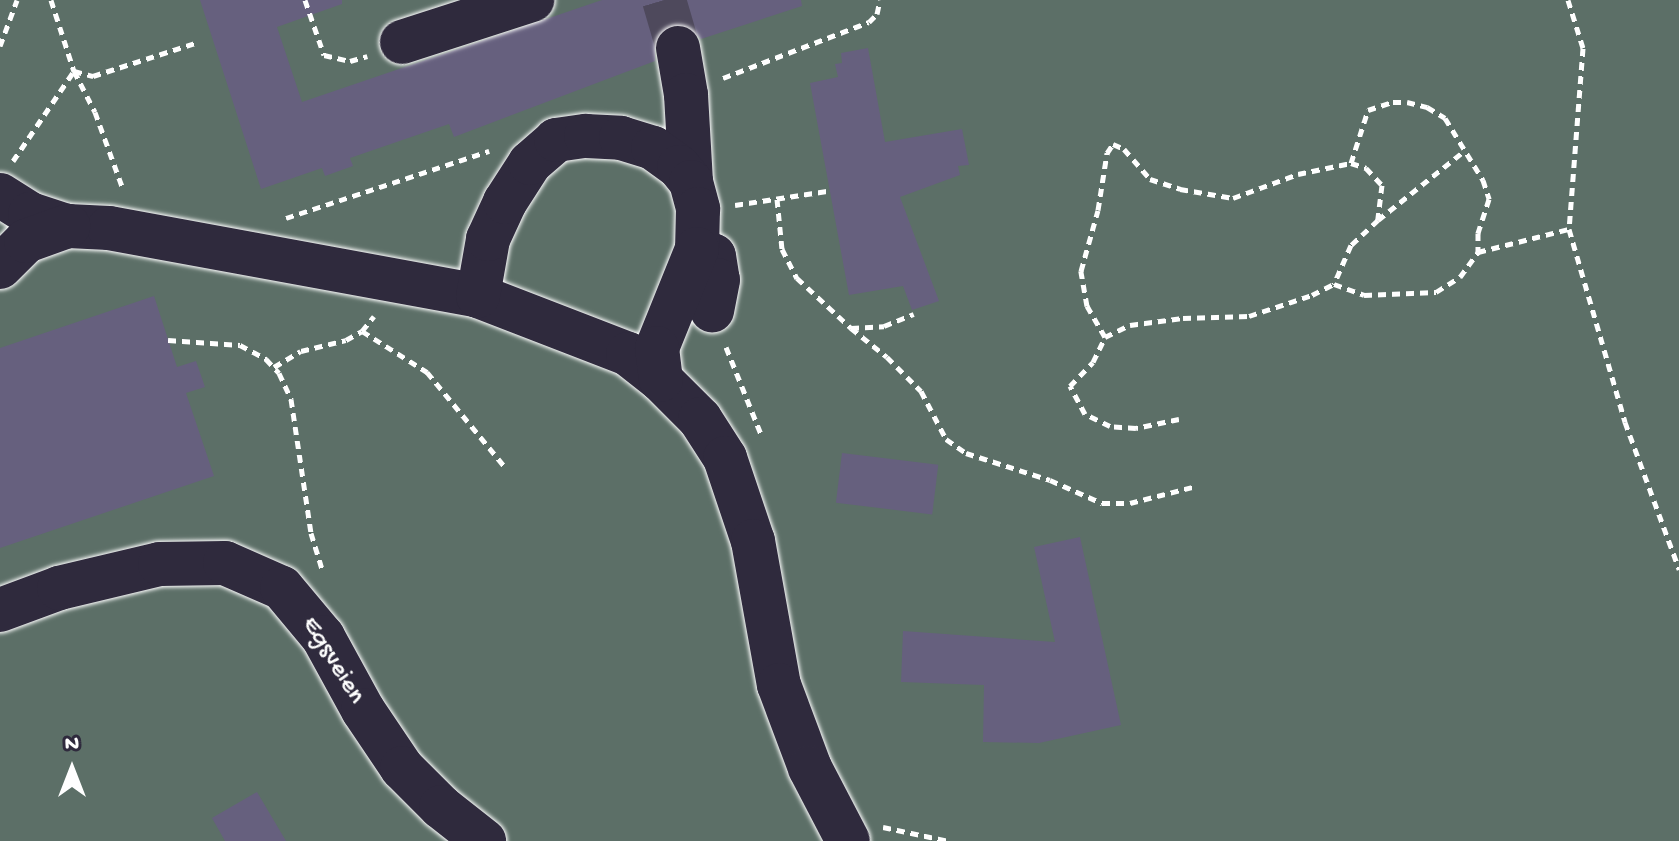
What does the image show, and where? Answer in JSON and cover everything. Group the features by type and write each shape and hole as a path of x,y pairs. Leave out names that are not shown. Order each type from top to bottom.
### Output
{"street":[{"path":"402,42 532,0"},
{"path":"661,380 657,348 697,249 698,209 710,187 686,95 678,48"},
{"path":"478,296 488,239 505,202 530,163 556,140 621,138 653,148 710,187"},
{"path":"3,184 30,214 68,226 109,228 478,296 628,354 661,380 700,419 725,458 753,541 779,685 810,768 863,833"},
{"path":"0,267 26,241 68,226"},
{"path":"697,249 714,256 718,280 712,310"},
{"name":"Egsveien","path":"0,610 59,588 160,564 225,563 282,588 310,621 402,768 441,807 484,841"}],"path":[{"path":"0,46 17,0"},
{"path":"51,0 74,71 95,112 125,196"},
{"path":"305,0 324,55 350,61 402,42"},
{"path":"723,92 722,78 869,22 877,14 880,0"},
{"path":"1568,0 1583,48 1569,229 1625,422 1679,569"},
{"path":"74,71 93,76 195,43"},
{"path":"3,184 74,71"},
{"path":"1334,284 1364,295 1436,292 1460,277 1478,252 1478,233 1489,199 1483,180 1463,152 1445,118 1427,107 1393,102 1368,110 1351,163"},
{"path":"1105,337 1087,306 1081,271 1098,210 1107,153 1113,144 1124,149 1150,179 1180,189 1233,198 1298,174 1351,163 1366,168 1382,185 1378,220"},
{"path":"278,221 495,149"},
{"path":"1179,419 1136,428 1110,426 1085,414 1070,386 1093,362 1105,337 1130,325 1183,318 1249,316 1312,295 1334,284 1351,245 1463,152"},
{"path":"710,187 729,206 827,191"},
{"path":"777,199 782,249 797,278 921,391 946,439 966,453 1050,480 1102,503 1130,503 1193,487"},
{"path":"1478,252 1569,229"},
{"path":"274,367 301,351 346,340 362,331 377,312"},
{"path":"851,328 884,326 914,314"},
{"path":"362,331 427,372 505,467"},
{"path":"168,340 240,345 274,367 291,399 311,533 325,579 325,597 310,621"},
{"path":"863,833 949,841"}],"green space":[{"path":"0,0 1679,0 1679,841 0,841"}],"building":[{"path":"200,0 342,0 342,4 277,27 302,102 602,0 801,0 802,6 701,39 687,25 673,24 663,28 655,39 655,61 454,137 449,124 350,158 353,166 325,176 322,168 261,189"},
{"path":"868,48 885,142 962,129 969,165 958,166 960,175 900,197 939,301 912,310 903,286 849,295 810,83 838,77 835,64 842,63 841,53"},
{"path":"154,296 177,367 196,361 205,387 186,393 214,476 0,548 0,348"},
{"path":"842,453 938,465 932,514 836,503"},
{"path":"1080,537 1121,725 1039,743 983,742 984,685 901,682 903,631 1055,642 1034,547"},
{"path":"257,792 286,841 225,841 212,818"}],"tunnel":[{"path":"664,0 678,48"}]}
